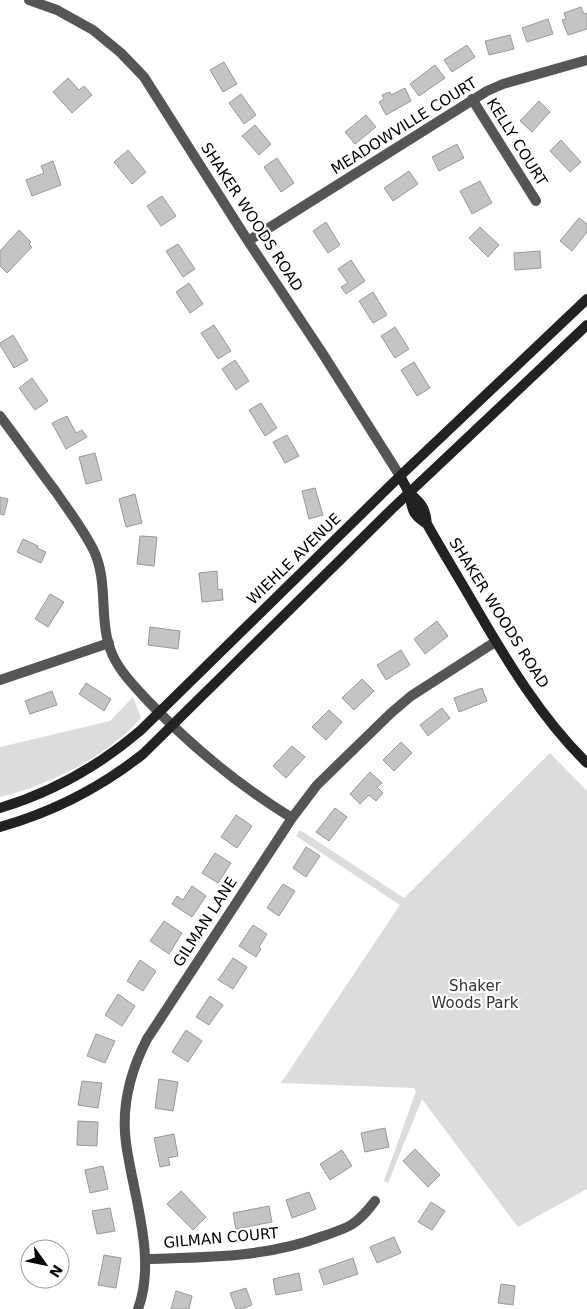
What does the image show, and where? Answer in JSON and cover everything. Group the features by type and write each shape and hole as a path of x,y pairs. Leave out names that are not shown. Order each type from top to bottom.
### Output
{"main road":[{"name":"WIEHLE AVENUE","path":"0,808 49,791 91,768 125,743 400,476 587,299"},
{"path":"0,827 54,808 90,791 125,768 172,726 409,493 587,324"},
{"name":"SHAKER WOODS ROAD","path":"400,476 409,493 419,501 426,512 427,524 495,642 517,676 550,722 587,763"}],"street":[{"name":"SHAKER WOODS ROAD","path":"29,0 57,10 93,30 135,66 164,108 248,242 321,350 400,476"},
{"name":"MEADOWVILLE COURT","path":"248,242 472,99 503,84 587,60"},
{"name":"KELLY COURT","path":"472,99 536,201"},
{"path":"0,416 75,520 94,550 102,577 103,615 109,644 113,657 120,669 172,726 223,772 292,818"},
{"name":"GILMAN LANE","path":"138,1309 145,1284 146,1259 126,1141 126,1099 137,1058 147,1039 292,818 317,785 411,696 495,642"},
{"path":"0,680 109,644"},
{"name":"GILMAN COURT","path":"146,1259 254,1254 312,1241 352,1225 375,1201"}],"green space":[{"path":"133,697 141,718 112,745 76,768 57,777 19,792 0,797 0,747 110,721"},
{"name":"Shaker Woods Park","path":"550,753 587,791 587,1189 518,1227 422,1099 388,1183 384,1181 416,1091 414,1088 281,1083 400,905 296,836 300,830 404,898"}],"building":[{"path":"581,7 584,14 587,13 587,29 568,35 562,20 566,19 564,13"},
{"path":"548,19 553,34 527,42 522,28"},
{"path":"510,35 514,49 489,55 485,41"},
{"path":"467,45 475,57 452,72 444,60"},
{"path":"224,62 237,84 223,92 210,70"},
{"path":"435,65 445,78 419,96 410,84"},
{"path":"68,78 79,90 84,86 92,95 72,113 53,92"},
{"path":"405,88 411,101 386,115 379,102 384,99 382,95 390,92 391,95"},
{"path":"241,94 256,115 244,124 229,103"},
{"path":"539,101 550,112 532,132 520,121"},
{"path":"366,115 376,127 355,144 345,132"},
{"path":"255,125 271,144 259,155 242,136"},
{"path":"561,140 581,162 570,172 550,151"},
{"path":"457,144 464,158 439,171 432,157"},
{"path":"128,150 146,172 132,184 114,162"},
{"path":"277,158 294,183 281,192 264,167"},
{"path":"53,161 61,185 32,196 26,180 44,173 41,166"},
{"path":"409,171 418,184 393,201 384,188"},
{"path":"480,181 492,203 472,214 460,191"},
{"path":"162,196 176,216 161,226 147,206"},
{"path":"579,218 587,224 587,232 572,251 560,241"},
{"path":"326,222 340,245 328,253 313,231"},
{"path":"480,227 499,245 488,257 469,238"},
{"path":"19,230 31,242 29,244 32,247 7,273 0,266 0,251"},
{"path":"178,244 195,269 183,277 166,251"},
{"path":"540,251 541,268 515,270 514,253"},
{"path":"351,260 365,281 346,294 341,287 348,283 338,269"},
{"path":"189,283 203,304 190,313 176,292"},
{"path":"373,292 387,315 373,323 359,301"},
{"path":"214,325 231,351 218,359 201,333"},
{"path":"395,327 409,349 395,358 381,336"},
{"path":"13,335 28,360 14,368 0,345 0,343"},
{"path":"235,360 249,381 236,390 222,369"},
{"path":"414,362 430,388 417,396 401,370"},
{"path":"32,378 48,401 35,410 19,388"},
{"path":"261,403 277,428 265,436 249,410"},
{"path":"67,416 76,433 82,430 87,437 66,449 52,423"},
{"path":"287,435 299,456 285,463 273,442"},
{"path":"95,453 102,480 86,484 79,457"},
{"path":"315,488 323,515 309,519 302,491"},
{"path":"135,494 142,523 126,527 119,499"},
{"path":"0,497 8,499 4,515 0,514"},
{"path":"140,536 157,537 154,566 137,564"},
{"path":"23,539 46,552 41,563 17,552"},
{"path":"217,571 218,590 222,589 223,600 202,602 199,573"},
{"path":"50,594 64,602 48,627 35,619"},
{"path":"437,621 448,636 425,654 414,639"},
{"path":"150,627 180,631 178,649 148,645"},
{"path":"401,650 410,665 386,680 377,665"},
{"path":"362,679 374,691 354,710 342,698"},
{"path":"86,683 111,699 104,711 79,694"},
{"path":"482,688 487,701 459,712 454,698"},
{"path":"52,691 57,705 30,714 25,701"},
{"path":"442,708 450,718 428,736 420,725"},
{"path":"329,710 342,722 326,740 312,727"},
{"path":"401,742 412,753 394,771 383,760"},
{"path":"292,746 305,757 286,778 273,766"},
{"path":"370,772 382,783 377,787 383,793 376,801 369,795 360,804 350,794"},
{"path":"335,808 347,817 329,841 316,832"},
{"path":"236,815 252,826 237,848 221,837"},
{"path":"306,847 320,856 306,877 293,868"},
{"path":"215,853 231,863 218,883 202,873"},
{"path":"283,884 295,891 279,916 267,908"},
{"path":"192,886 206,896 192,917 172,904 177,896 183,900"},
{"path":"164,921 182,933 169,954 150,941"},
{"path":"253,925 267,934 259,947 261,949 256,957 239,946"},
{"path":"233,958 247,967 233,989 218,980"},
{"path":"140,960 156,971 143,991 127,981"},
{"path":"118,994 135,1006 122,1026 105,1015"},
{"path":"210,996 223,1005 209,1025 196,1017"},
{"path":"186,1030 202,1041 188,1062 172,1052"},
{"path":"96,1034 115,1041 105,1063 87,1056"},
{"path":"159,1079 178,1082 173,1111 155,1108"},
{"path":"82,1081 102,1083 98,1108 78,1105"},
{"path":"78,1121 98,1122 97,1146 77,1145"},
{"path":"385,1128 389,1147 365,1152 361,1133"},
{"path":"174,1134 178,1156 168,1158 170,1165 160,1167 154,1138"},
{"path":"415,1149 440,1175 428,1187 403,1161"},
{"path":"342,1150 352,1166 330,1180 320,1164"},
{"path":"103,1166 108,1189 90,1193 85,1170"},
{"path":"181,1191 206,1217 193,1230 167,1204"},
{"path":"309,1192 316,1209 292,1218 286,1200"},
{"path":"431,1202 445,1211 432,1230 418,1222"},
{"path":"269,1206 272,1222 236,1229 233,1213"},
{"path":"110,1208 115,1231 97,1234 92,1211"},
{"path":"394,1237 401,1253 377,1263 370,1247"},
{"path":"104,1255 121,1258 116,1288 98,1285"},
{"path":"353,1258 358,1274 324,1285 319,1270"},
{"path":"299,1273 302,1290 276,1295 273,1279"},
{"path":"501,1284 515,1286 513,1305 498,1303"},
{"path":"246,1288 252,1305 236,1309 230,1293"},
{"path":"176,1291 192,1296 189,1309 171,1309"}]}
